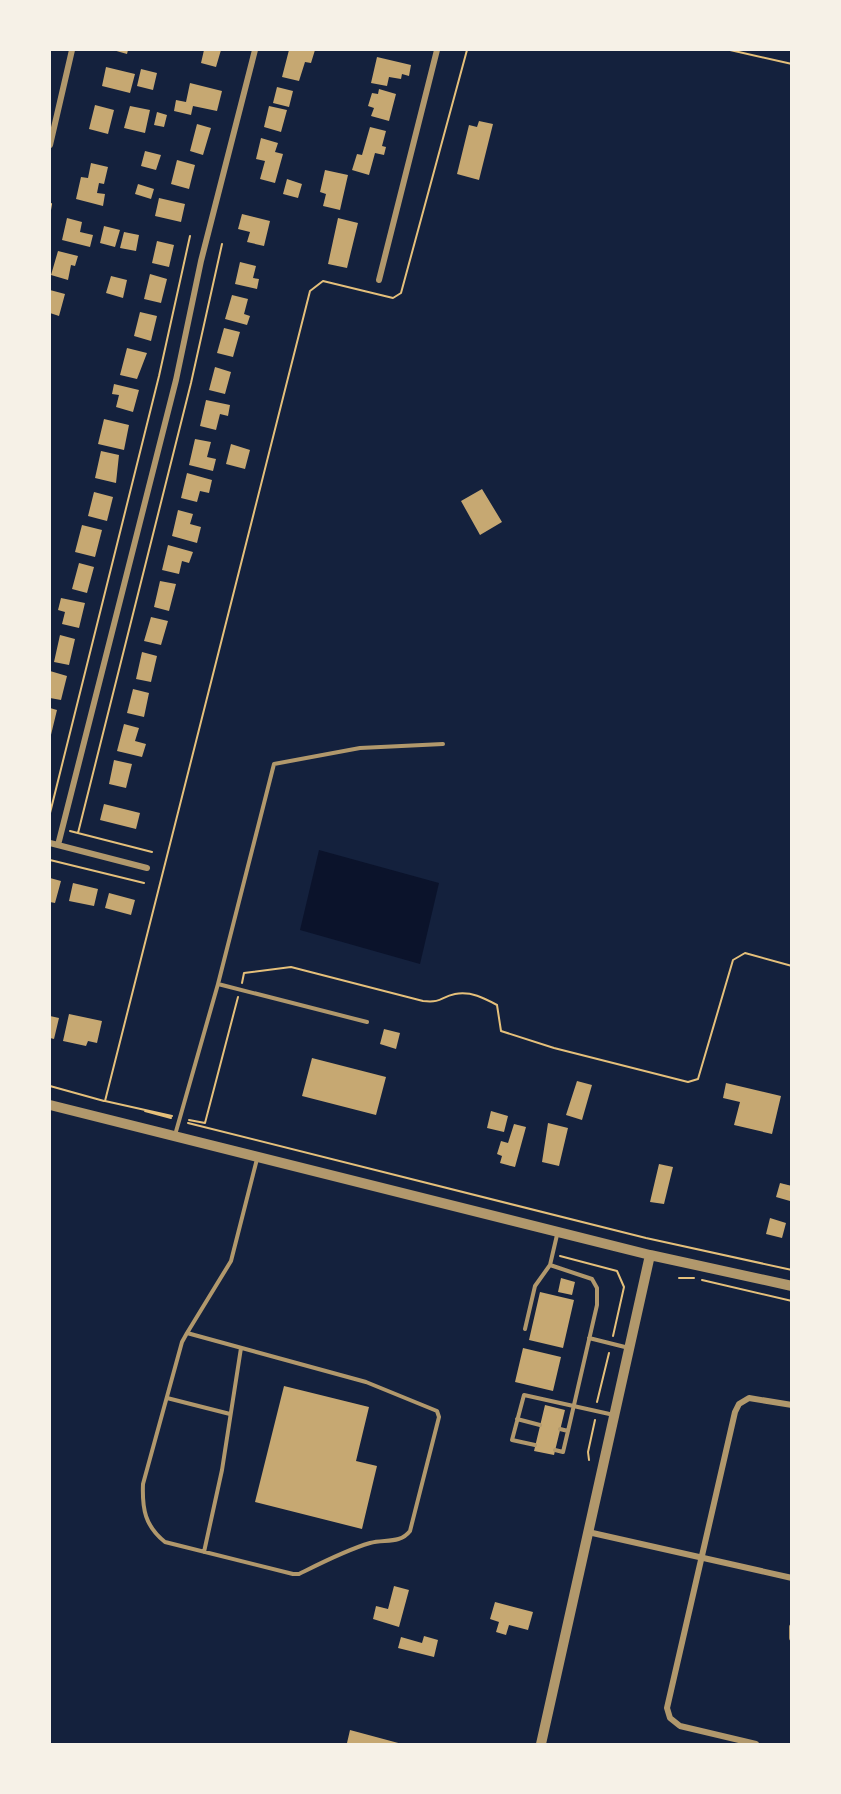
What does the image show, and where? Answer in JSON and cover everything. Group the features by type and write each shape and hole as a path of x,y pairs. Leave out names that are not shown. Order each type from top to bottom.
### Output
{"street":[{"path":"50,145 72,50"},
{"path":"58,845 255,50"},
{"path":"379,280 437,50"},
{"path":"50,843 147,868"},
{"path":"50,1105 650,1255 792,1286"},
{"path":"541,1744 650,1255"},
{"path":"756,1744 680,1726 668,1714 668,1702 732,1421 739,1404 756,1397 792,1405"},
{"path":"588,1532 792,1578"},
{"path":"792,1627 792,1638"}],"lane":[{"path":"175,1136 218,984 274,764 360,748 443,744"},
{"path":"218,984 367,1022"},
{"path":"187,1334 366,1382 437,1411 439,1417 410,1531 400,1539 370,1543 299,1574 165,1542 154,1534 146,1520 142,1503 143,1484 182,1342 231,1261 258,1156"},
{"path":"525,1329 535,1286 550,1265 558,1231"},
{"path":"550,1265 592,1280 597,1288 597,1305 563,1452 555,1449"},
{"path":"589,1338 629,1348"},
{"path":"204,1552 241,1348"},
{"path":"535,1445 512,1440 524,1395 615,1415"},
{"path":"167,1398 230,1414"},
{"path":"518,1419 540,1425"},
{"path":"560,1429 568,1431"}],"path":[{"path":"105,1101 310,291 323,281 393,298 401,293 467,50"},
{"path":"730,50 792,64"},
{"path":"50,210 51,204"},
{"path":"50,813 159,376 190,236"},
{"path":"78,833 191,383 222,244"},
{"path":"62,829 152,852"},
{"path":"50,860 144,883"},
{"path":"242,984 244,974 291,967 423,1001 438,1003 455,994 479,995 497,1005 501,1031 554,1048 688,1082 698,1079 733,960 745,953 792,966"},
{"path":"181,1119 205,1124 239,995"},
{"path":"50,1086 646,1238 792,1270"},
{"path":"105,1101 172,1116"},
{"path":"679,1278 693,1278 792,1300"}],"water":[{"path":"319,850 439,883 420,964 300,930"}],"building":[{"path":"113,50 128,50 127,54"},
{"path":"204,50 221,50 216,67 201,63"},
{"path":"289,50 315,50 311,63 305,62 299,81 282,77"},
{"path":"377,57 411,65 409,76 402,74 401,79 389,77 387,86 371,83"},
{"path":"106,67 135,74 130,93 102,86"},
{"path":"141,69 157,73 153,90 137,86"},
{"path":"190,83 222,91 217,111 193,106 191,115 174,111 176,100 186,102"},
{"path":"277,87 293,91 289,107 273,103"},
{"path":"379,89 396,94 389,121 371,116 374,108 368,106 372,93 378,94"},
{"path":"95,105 114,110 108,134 89,129"},
{"path":"130,106 150,110 145,133 124,128"},
{"path":"269,106 287,110 281,132 264,127"},
{"path":"157,112 167,115 164,127 154,125"},
{"path":"479,121 493,124 479,180 457,174 469,125 477,127"},
{"path":"197,124 211,128 203,155 190,151"},
{"path":"370,127 386,131 382,146 386,147 384,155 375,153 369,175 352,170 357,154 362,155"},
{"path":"261,138 278,143 275,152 283,154 275,183 260,179 265,161 256,159"},
{"path":"145,151 161,155 156,170 141,166"},
{"path":"177,160 195,165 189,189 171,184"},
{"path":"91,163 108,167 104,184 99,183 97,193 105,194 103,206 76,199 81,177 88,178"},
{"path":"325,170 348,175 340,210 323,206 326,194 320,192"},
{"path":"287,179 302,184 298,198 283,194"},
{"path":"138,184 154,189 151,199 135,194"},
{"path":"159,198 185,204 181,222 155,216"},
{"path":"242,214 270,221 264,246 247,242 250,232 238,229"},
{"path":"67,218 82,222 80,232 93,235 90,247 62,240"},
{"path":"338,218 358,223 347,268 328,264"},
{"path":"104,226 120,230 115,247 100,243"},
{"path":"124,232 139,235 136,251 120,248"},
{"path":"157,241 174,245 169,267 152,263"},
{"path":"58,251 78,256 75,266 71,265 68,280 51,275"},
{"path":"240,262 256,266 253,278 259,279 257,289 235,284"},
{"path":"150,274 167,279 161,303 144,299"},
{"path":"111,276 127,280 123,298 106,293"},
{"path":"50,290 65,294 59,316 50,313"},
{"path":"232,295 248,299 244,314 250,316 247,325 225,319"},
{"path":"140,312 157,316 151,341 134,336"},
{"path":"224,328 240,332 233,357 217,353"},
{"path":"127,348 147,353 137,379 120,375"},
{"path":"215,367 231,372 225,394 209,390"},
{"path":"114,384 139,390 133,412 116,407 119,395 112,394"},
{"path":"206,400 230,405 228,416 220,414 216,430 200,426"},
{"path":"104,419 129,425 124,450 98,444"},
{"path":"195,439 211,442 207,457 216,459 213,471 189,465"},
{"path":"231,444 250,450 245,469 226,464"},
{"path":"101,451 119,455 116,483 95,478"},
{"path":"187,473 212,480 209,493 200,491 197,502 181,498"},
{"path":"482,489 502,522 480,535 461,501"},
{"path":"94,492 113,497 107,521 88,516"},
{"path":"178,510 193,514 190,524 201,527 197,543 172,536"},
{"path":"82,525 102,530 95,557 75,552"},
{"path":"168,545 193,552 189,563 182,561 179,574 162,570"},
{"path":"79,563 94,567 87,593 72,589"},
{"path":"160,581 176,584 169,611 154,607"},
{"path":"61,598 85,603 79,628 62,624 65,612 58,610"},
{"path":"151,617 168,621 161,645 144,641"},
{"path":"60,635 75,639 69,665 54,662"},
{"path":"142,652 157,656 151,682 136,679"},
{"path":"50,671 67,676 61,700 50,698"},
{"path":"133,689 149,693 144,717 127,713"},
{"path":"50,708 57,710 50,739"},
{"path":"124,724 139,728 135,741 146,744 142,757 117,751"},
{"path":"114,760 132,764 126,788 109,784"},
{"path":"104,804 140,813 136,829 100,820"},
{"path":"50,878 61,881 55,903 50,902"},
{"path":"73,883 98,889 94,906 69,901"},
{"path":"109,893 135,900 131,915 105,908"},
{"path":"69,1014 102,1021 97,1043 88,1041 86,1046 63,1041"},
{"path":"50,1016 59,1018 54,1039 50,1038"},
{"path":"384,1029 400,1033 396,1049 380,1044"},
{"path":"312,1058 386,1077 376,1115 302,1096"},
{"path":"577,1081 592,1085 582,1120 566,1115"},
{"path":"726,1083 781,1096 772,1134 734,1125 740,1102 723,1098"},
{"path":"491,1111 508,1116 504,1132 487,1128"},
{"path":"548,1123 568,1128 559,1166 542,1162"},
{"path":"514,1124 526,1127 515,1167 500,1163 502,1156 497,1154 501,1141 508,1143"},
{"path":"659,1164 673,1167 664,1204 650,1202"},
{"path":"780,1183 792,1186 790,1201 776,1197"},
{"path":"770,1218 786,1223 782,1238 766,1234"},
{"path":"561,1278 575,1282 572,1295 558,1292"},
{"path":"540,1292 574,1300 563,1348 529,1340"},
{"path":"523,1348 561,1357 553,1391 515,1382"},
{"path":"284,1386 369,1407 356,1461 377,1466 362,1529 255,1502"},
{"path":"545,1405 565,1410 554,1455 534,1451"},
{"path":"394,1586 409,1590 399,1627 373,1619 376,1606 388,1609"},
{"path":"495,1602 533,1612 528,1630 509,1625 506,1635 496,1632 499,1622 490,1619"},
{"path":"424,1636 438,1640 434,1657 398,1648 401,1637 422,1643"},
{"path":"350,1730 402,1744 347,1743"}]}
